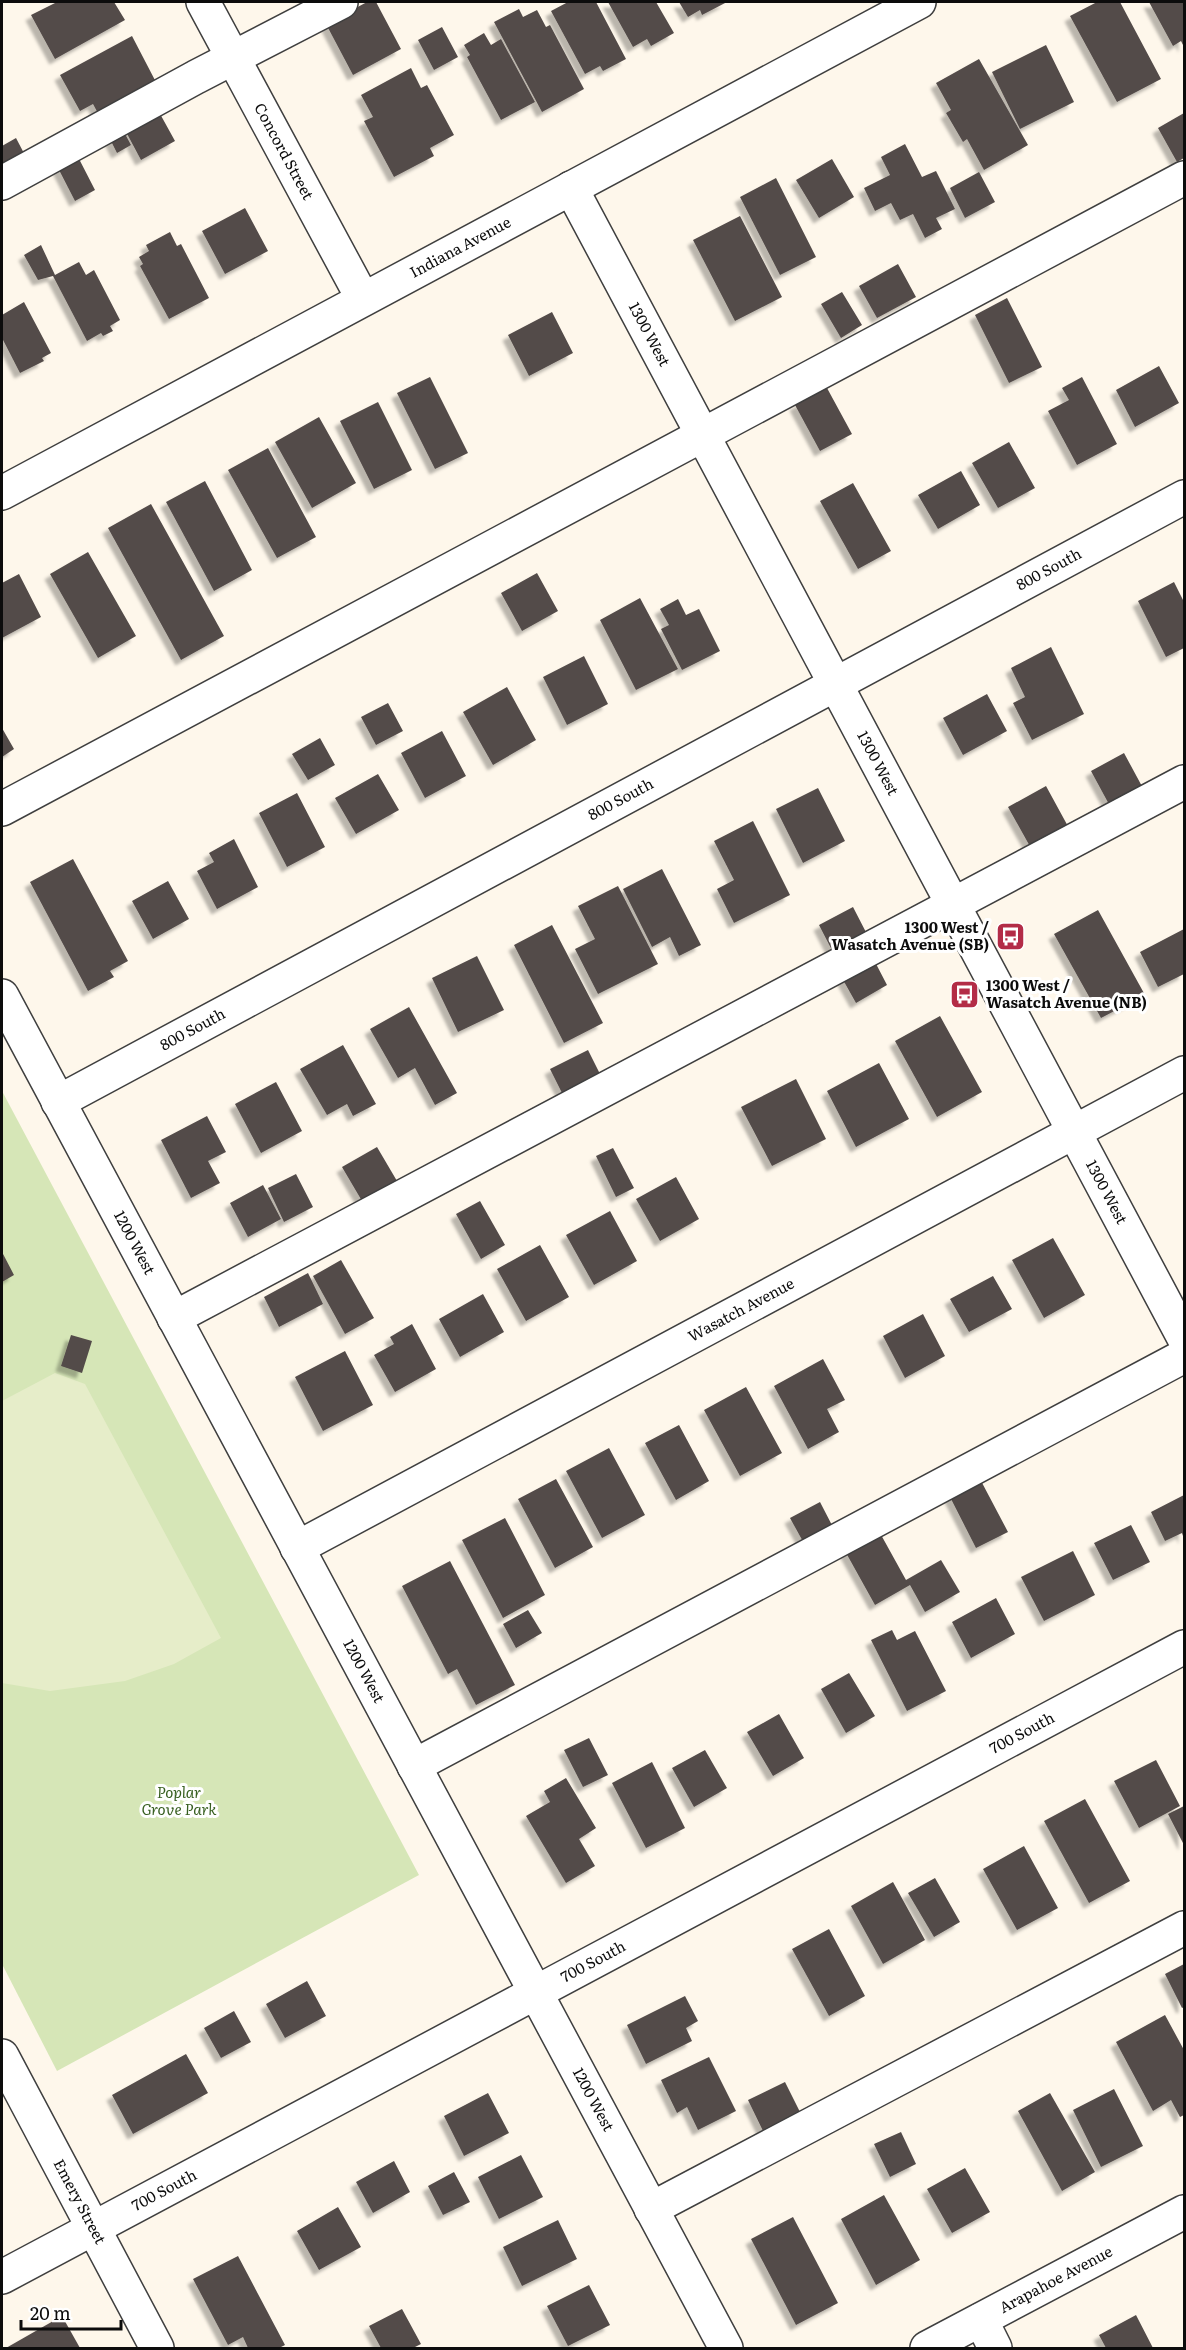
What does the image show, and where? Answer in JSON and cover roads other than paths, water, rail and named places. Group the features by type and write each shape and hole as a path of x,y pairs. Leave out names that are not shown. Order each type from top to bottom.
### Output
{"street":[{"name":"Concord Street","path":"203,2 363,300"},
{"path":"2,183 233,57 341,2"},
{"name":"Indiana Avenue","path":"2,493 919,2"},
{"path":"2,809 1185,178"},
{"name":"1300 West","path":"571,188 1185,1338"},
{"name":"800 South","path":"58,1102 1185,497"},
{"path":"174,1318 1185,782"},
{"name":"1200 West","path":"2,996 726,2349"},
{"name":"Wasatch Avenue","path":"297,1548 1185,1073"},
{"path":"414,1766 1185,1356"},
{"name":"700 South","path":"2,2277 1185,1647"},
{"path":"651,2209 1185,1928"},
{"name":"Emery Street","path":"2,2056 157,2349"},
{"name":"Arapahoe Avenue","path":"927,2349 1183,2216"},
{"path":"981,2320 995,2349"}],"place":[{"name":"1300 West / Wasatch Avenue (SB)","path":"1010,937"},
{"name":"1300 West / Wasatch Avenue (NB)","path":"965,995"}],"park label":[{"name":"Poplar Grove Park","path":"179,1802"}]}
